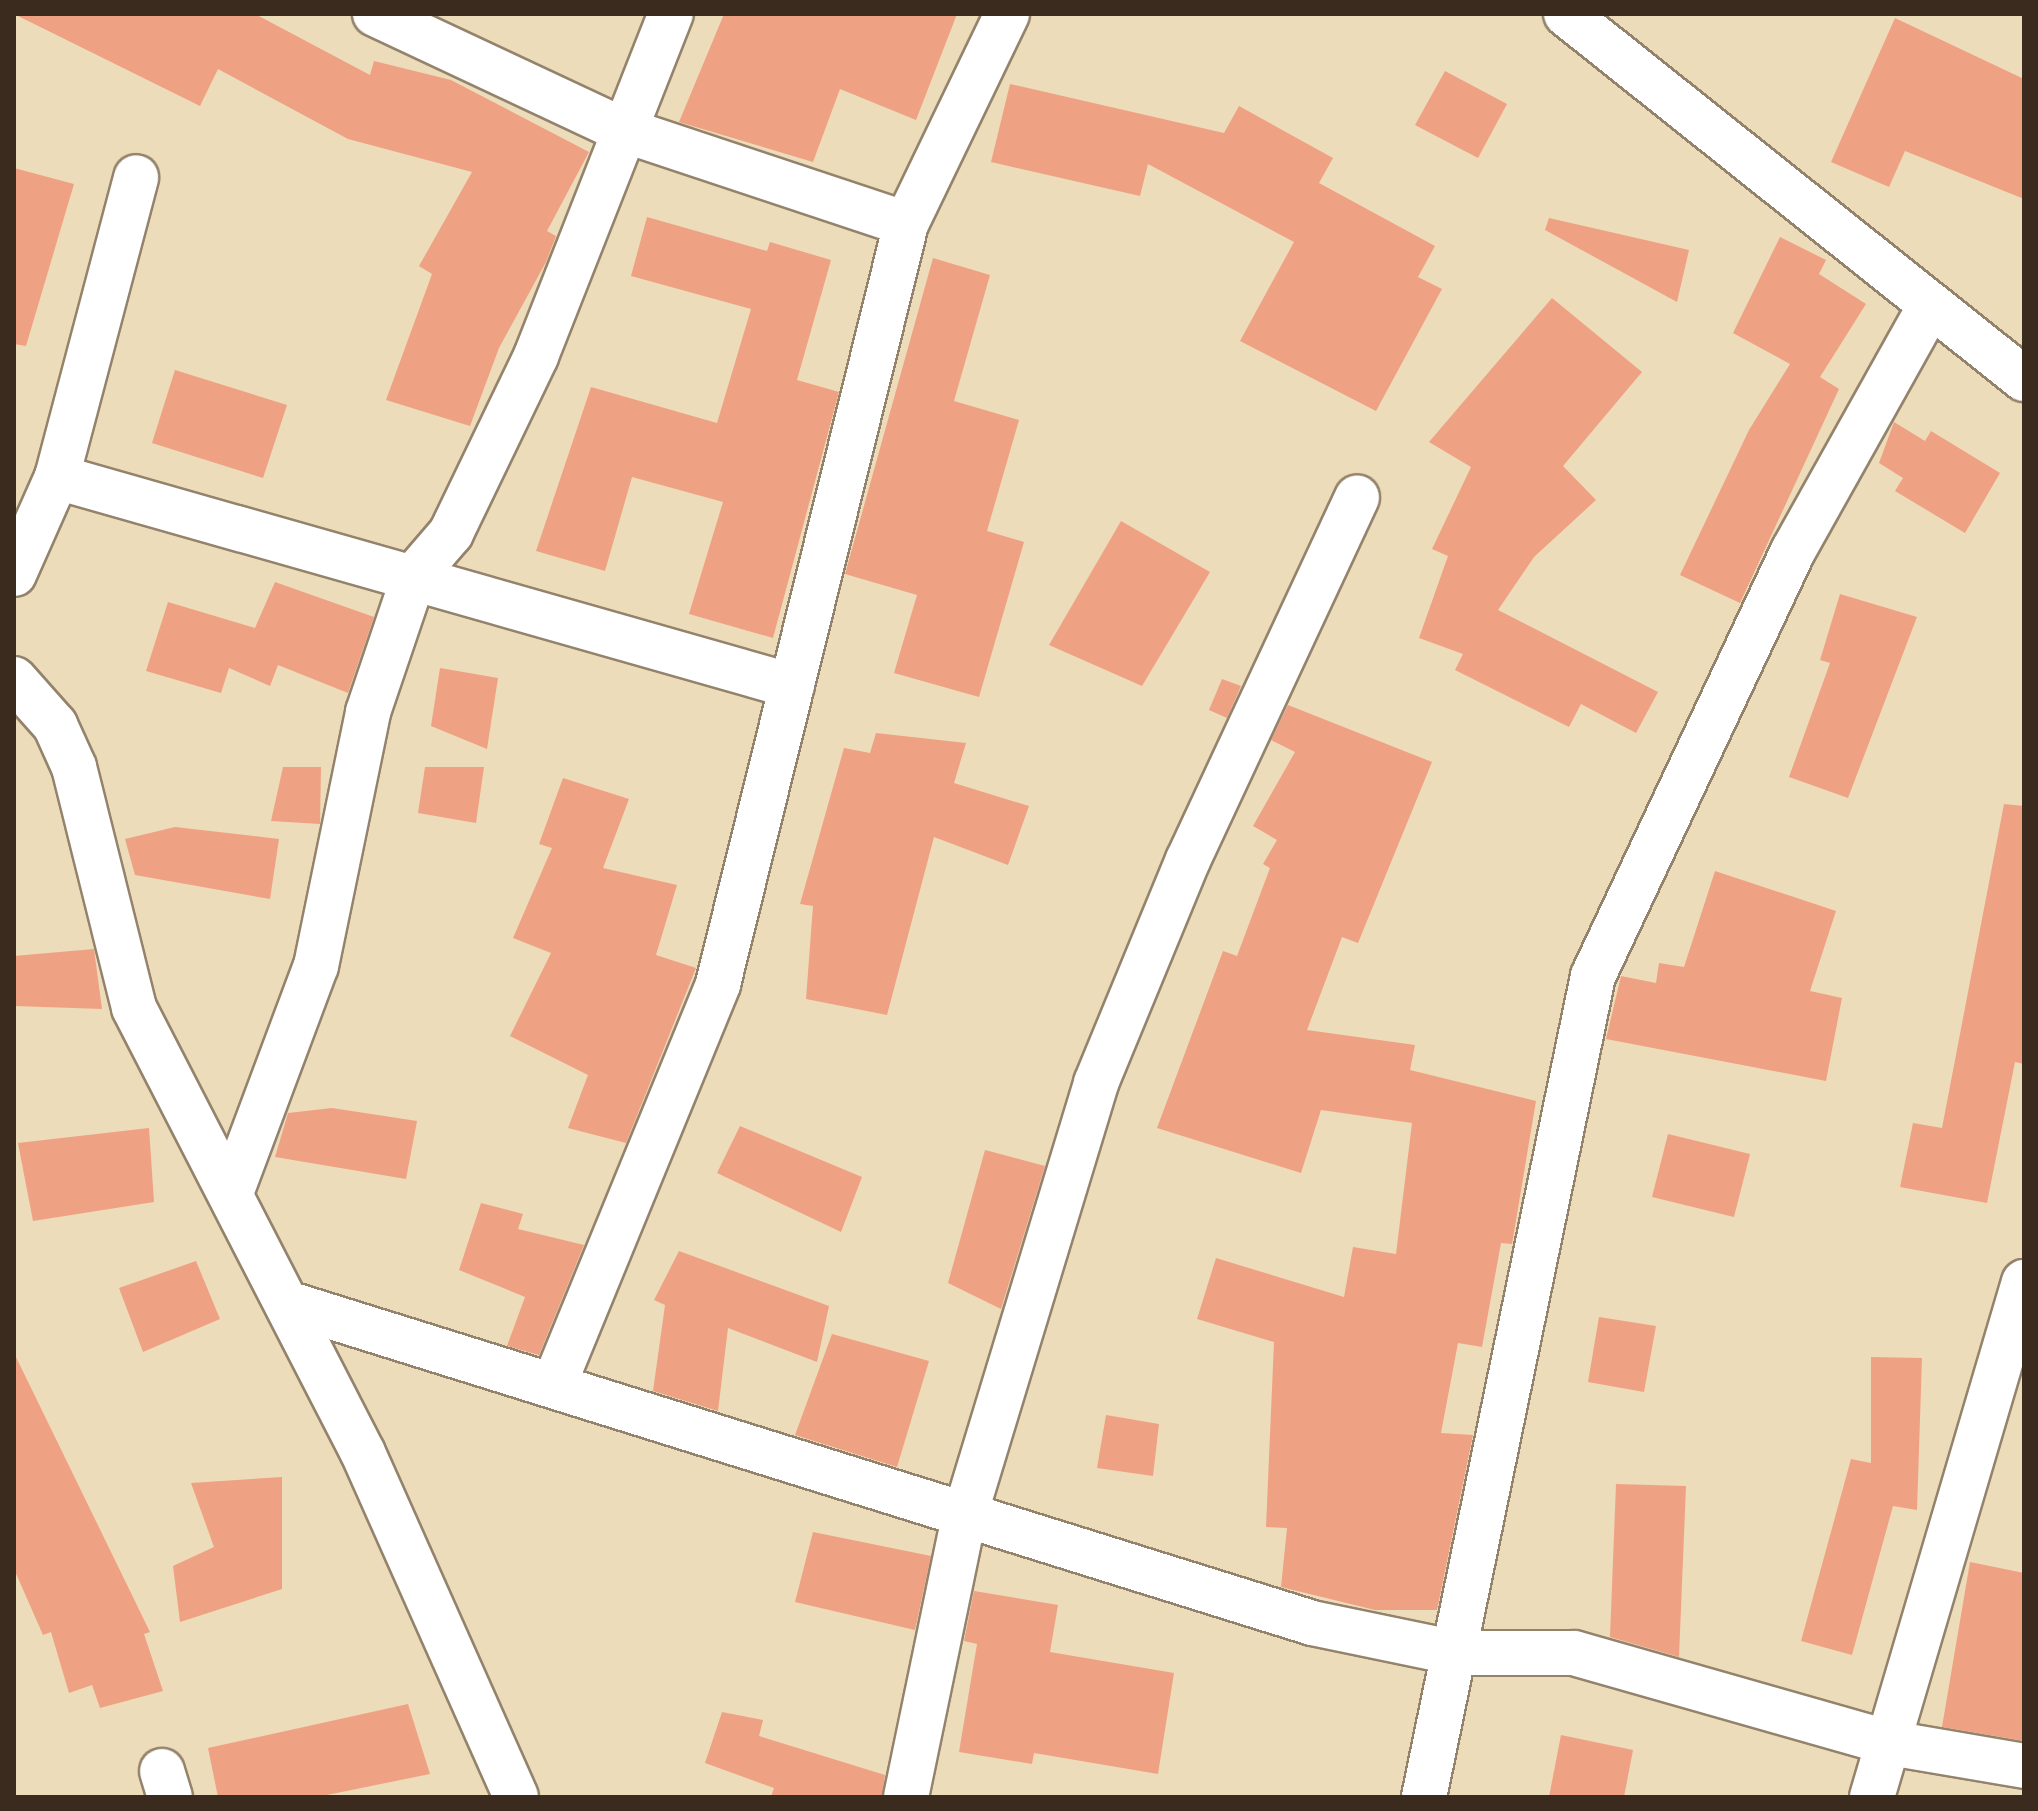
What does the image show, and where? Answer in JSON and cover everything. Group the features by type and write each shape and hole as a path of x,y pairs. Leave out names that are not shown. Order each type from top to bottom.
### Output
{"street":[{"path":"375,14 621,129 906,224"},
{"path":"231,1193 316,966 368,712 414,576 451,533 536,356 621,129 671,14"},
{"path":"555,1382 718,984 906,224 1007,14"},
{"path":"1566,14 1928,309 2024,379"},
{"path":"14,574 57,477 136,177"},
{"path":"1424,1797 1457,1653 1593,976 1793,551 1928,309"},
{"path":"57,477 414,576 792,686"},
{"path":"906,1797 964,1518 1096,1083 1188,860 1357,498"},
{"path":"14,679 55,725 74,767 130,996 290,1304 516,1797"},
{"path":"1872,1797 2024,1282"},
{"path":"290,1304 555,1382 964,1518 1312,1623 1457,1653 1574,1653 1890,1743 2024,1766"}],"building":[{"path":"14,14 255,14 370,75 374,61 451,80 589,152 547,231 556,236 546,262 499,348 470,426 386,400 432,274 419,266 472,172 348,139 218,69 200,106"},
{"path":"724,14 957,14 916,120 840,89 813,162 679,122"},
{"path":"1895,18 2024,79 2024,199 1905,151 1889,187 1831,162"},
{"path":"1445,71 1507,104 1478,158 1415,125"},
{"path":"1010,84 1224,133 1239,106 1333,158 1319,183 1435,246 1418,277 1442,289 1376,411 1240,341 1294,242 1148,164 1140,196 991,162"},
{"path":"14,168 74,184 26,346 14,344"},
{"path":"647,217 767,251 770,242 831,260 797,380 839,392 773,638 689,614 723,502 632,477 605,571 536,551 591,387 717,423 751,309 631,276"},
{"path":"1549,218 1689,250 1677,302 1545,230"},
{"path":"1780,237 1826,260 1819,274 1866,304 1820,377 1839,389 1740,603 1680,575 1749,430 1790,364 1733,333"},
{"path":"933,258 990,275 954,401 1019,420 987,531 1024,542 979,697 894,673 917,595 845,574"},
{"path":"1552,298 1642,372 1563,466 1596,500 1534,557 1498,610 1658,692 1636,733 1581,704 1569,727 1455,670 1463,654 1419,638 1448,556 1432,549 1471,467 1429,442"},
{"path":"175,370 287,405 263,478 152,443"},
{"path":"1894,422 1925,441 1931,431 2000,473 1965,533 1895,491 1903,478 1879,463"},
{"path":"1121,521 1210,572 1142,686 1049,645"},
{"path":"275,582 374,617 348,693 278,665 270,686 229,668 221,693 146,671 168,602 255,628"},
{"path":"1840,594 1917,617 1848,798 1789,777 1830,663 1820,660"},
{"path":"440,668 498,678 487,749 431,726"},
{"path":"1222,679 1241,686 1227,718 1209,710"},
{"path":"1288,705 1432,762 1358,943 1342,937 1307,1030 1415,1045 1410,1070 1536,1101 1512,1244 1501,1243 1482,1347 1458,1343 1441,1433 1473,1435 1437,1610 1375,1610 1281,1587 1287,1528 1266,1527 1274,1342 1197,1319 1216,1258 1344,1297 1353,1247 1396,1254 1412,1123 1321,1110 1301,1173 1157,1128 1223,951 1237,956 1270,868 1263,864 1277,840 1253,826 1295,752 1271,740"},
{"path":"876,733 966,743 954,783 1029,806 1008,865 934,837 887,1015 806,999 813,906 800,904 844,748 870,753"},
{"path":"283,767 321,767 320,824 271,821"},
{"path":"425,767 484,767 476,823 418,813"},
{"path":"563,778 629,799 603,868 677,885 656,955 696,968 626,1143 568,1128 588,1075 510,1036 551,953 513,938 552,848 539,844"},
{"path":"2004,804 2024,806 2024,1064 2015,1062 1987,1203 1900,1187 1913,1123 1942,1128"},
{"path":"175,827 279,839 270,899 135,875 125,839"},
{"path":"1715,871 1836,911 1810,991 1842,998 1826,1081 1606,1039 1621,976 1656,983 1659,963 1684,967"},
{"path":"94,949 102,1009 14,1006 14,956"},
{"path":"332,1108 417,1121 406,1179 275,1157 288,1113"},
{"path":"740,1126 862,1177 841,1232 717,1173"},
{"path":"149,1128 154,1202 33,1221 18,1143"},
{"path":"1668,1134 1750,1154 1734,1217 1652,1197"},
{"path":"985,1150 1045,1166 1001,1309 948,1283"},
{"path":"481,1203 523,1214 518,1229 584,1245 539,1355 507,1346 525,1297 459,1270"},
{"path":"679,1251 829,1306 817,1362 728,1328 718,1411 653,1391 665,1305 654,1300"},
{"path":"196,1261 220,1319 143,1352 119,1288"},
{"path":"1599,1317 1656,1326 1644,1392 1588,1382"},
{"path":"832,1334 929,1361 897,1467 795,1435"},
{"path":"14,1353 150,1632 144,1634 163,1691 100,1708 92,1685 69,1693 51,1632 43,1635 14,1569"},
{"path":"1871,1357 1922,1358 1917,1510 1893,1506 1852,1655 1801,1641 1851,1459 1871,1463"},
{"path":"1106,1415 1159,1424 1153,1476 1097,1468"},
{"path":"282,1477 282,1589 180,1622 173,1566 214,1547 191,1483"},
{"path":"1616,1484 1686,1486 1679,1657 1610,1637"},
{"path":"813,1532 931,1556 915,1630 795,1602"},
{"path":"1970,1562 2024,1573 2024,1741 1942,1727"},
{"path":"974,1591 1058,1605 1050,1652 1174,1673 1158,1774 1034,1753 1032,1764 959,1752 977,1644 964,1641"},
{"path":"408,1704 430,1774 317,1797 218,1797 208,1748"},
{"path":"722,1712 763,1720 759,1736 885,1775 882,1797 771,1797 774,1788 705,1763"},
{"path":"1561,1735 1633,1750 1624,1797 1549,1797"}]}
